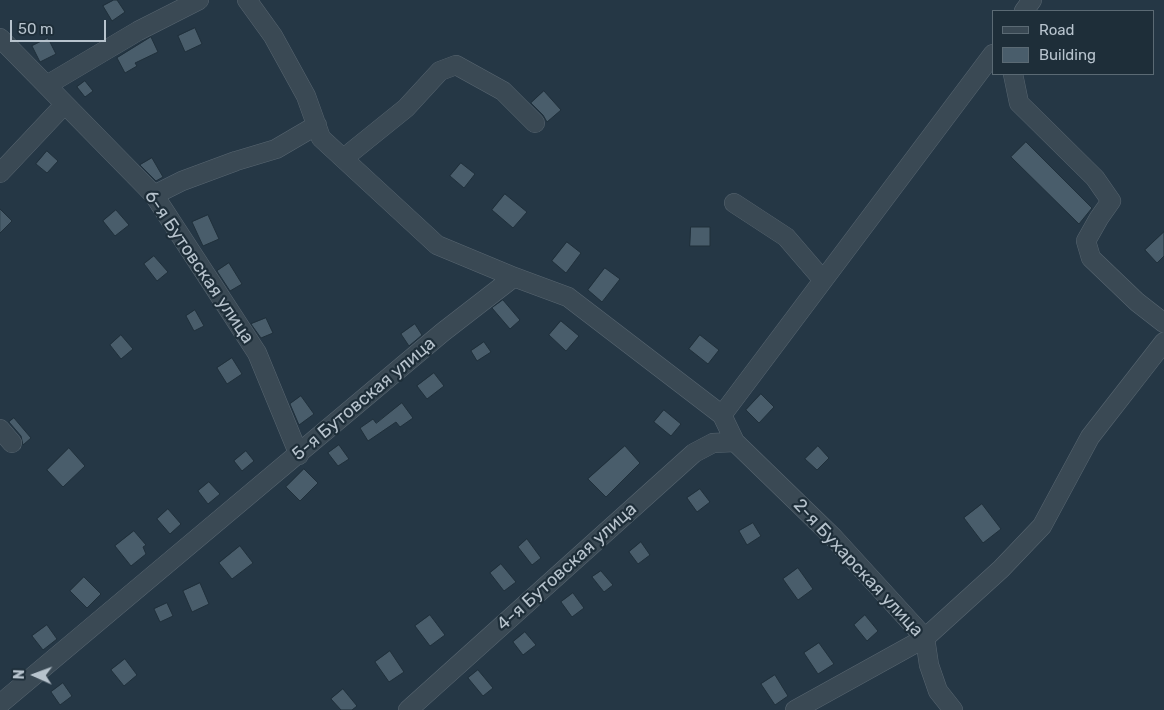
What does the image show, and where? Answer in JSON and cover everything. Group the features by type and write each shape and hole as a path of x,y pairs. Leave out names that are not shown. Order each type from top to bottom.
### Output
{"street":[{"path":"46,85 138,31 199,0"},
{"path":"247,0 273,36 297,79 306,96 321,138 437,245 568,297 722,415 735,442"},
{"name":"6-я Бутовская улица","path":"0,38 154,196 257,353 298,455"},
{"path":"722,415 992,55"},
{"path":"344,158 406,108 440,71 456,65 503,91 535,123"},
{"path":"1013,75 1019,103 1096,178 1111,201 1086,242 1091,258 1137,302 1164,323"},
{"path":"0,173 64,105"},
{"path":"154,196 182,181 236,160 276,148 317,125"},
{"path":"734,203 786,237 823,280"},
{"name":"5-я Бутовская улица","path":"0,704 443,332 514,277"},
{"path":"795,710 925,638 1001,569 1042,526 1090,437 1163,345"},
{"path":"0,429 12,443"},
{"name":"2-я Бухарская улица","path":"735,442 833,537 925,638 929,665 938,691 953,710"},
{"name":"4-я Бутовская улица","path":"408,710 694,453 713,443 735,442"}],"building":[{"path":"117,0 125,12 112,21 103,6"},
{"path":"195,28 202,44 185,52 178,36"},
{"path":"151,37 158,52 135,63 137,66 125,73 117,58"},
{"path":"48,38 56,54 40,62 32,46"},
{"path":"85,81 93,91 85,97 77,87"},
{"path":"544,91 561,110 547,122 531,103"},
{"path":"1026,142 1092,208 1079,224 1011,157"},
{"path":"47,151 58,161 47,173 36,164"},
{"path":"152,158 163,177 156,181 140,165"},
{"path":"461,163 475,174 464,188 450,176"},
{"path":"505,194 527,212 513,228 492,210"},
{"path":"0,209 12,221 0,233"},
{"path":"116,210 129,225 115,236 103,221"},
{"path":"208,215 219,239 203,246 192,222"},
{"path":"691,227 710,227 710,246 690,246"},
{"path":"1164,232 1164,256 1157,263 1145,250"},
{"path":"567,242 581,253 566,273 552,261"},
{"path":"154,256 168,272 157,281 144,264"},
{"path":"229,263 242,284 230,291 217,271"},
{"path":"605,268 620,279 602,302 588,290"},
{"path":"503,300 520,320 510,329 492,308"},
{"path":"195,310 204,326 194,331 186,316"},
{"path":"266,318 273,333 261,338 251,324"},
{"path":"561,321 579,336 566,351 549,335"},
{"path":"415,324 422,335 409,346 401,334"},
{"path":"121,335 133,349 121,359 110,345"},
{"path":"700,335 719,350 708,364 689,349"},
{"path":"484,342 491,352 477,361 471,351"},
{"path":"232,358 242,374 227,384 217,368"},
{"path":"434,373 444,386 427,399 417,386"},
{"path":"761,394 774,407 759,423 746,410"},
{"path":"301,396 314,414 299,425 290,404"},
{"path":"402,403 413,418 400,427 396,422 368,441 360,428 373,419 376,423"},
{"path":"664,410 681,424 671,436 654,422"},
{"path":"14,418 31,438 23,445 21,436 9,422"},
{"path":"339,445 349,459 338,466 328,453"},
{"path":"625,446 640,463 606,497 588,479"},
{"path":"818,446 829,458 817,470 805,459"},
{"path":"69,448 85,466 63,487 47,470"},
{"path":"246,451 254,461 242,471 234,461"},
{"path":"304,469 318,483 300,501 286,487"},
{"path":"209,482 220,494 208,504 198,491"},
{"path":"700,489 710,502 697,512 687,498"},
{"path":"982,504 1001,529 983,543 964,518"},
{"path":"168,509 181,524 170,534 157,519"},
{"path":"753,523 761,536 747,545 739,531"},
{"path":"134,531 146,545 143,547 146,554 131,566 115,546"},
{"path":"527,539 541,558 532,565 518,547"},
{"path":"641,542 650,555 638,564 629,552"},
{"path":"240,546 253,563 232,579 219,563"},
{"path":"501,564 516,582 504,591 490,573"},
{"path":"798,568 813,589 798,600 783,579"},
{"path":"601,571 613,585 604,592 592,577"},
{"path":"84,577 101,594 87,608 70,591"},
{"path":"200,583 209,604 192,612 183,591"},
{"path":"573,593 584,608 572,617 561,602"},
{"path":"167,603 173,616 160,622 154,609"},
{"path":"430,615 445,635 430,646 415,626"},
{"path":"865,615 878,631 867,641 854,625"},
{"path":"47,625 57,639 43,650 32,636"},
{"path":"525,632 536,645 523,655 513,642"},
{"path":"819,643 834,664 818,674 804,653"},
{"path":"390,651 404,672 389,682 375,662"},
{"path":"125,659 137,675 124,686 111,670"},
{"path":"478,670 493,688 483,696 468,678"},
{"path":"775,675 788,696 775,705 761,684"},
{"path":"63,683 72,696 60,705 51,692"},
{"path":"343,689 357,706 352,710 341,710 331,699"}]}
